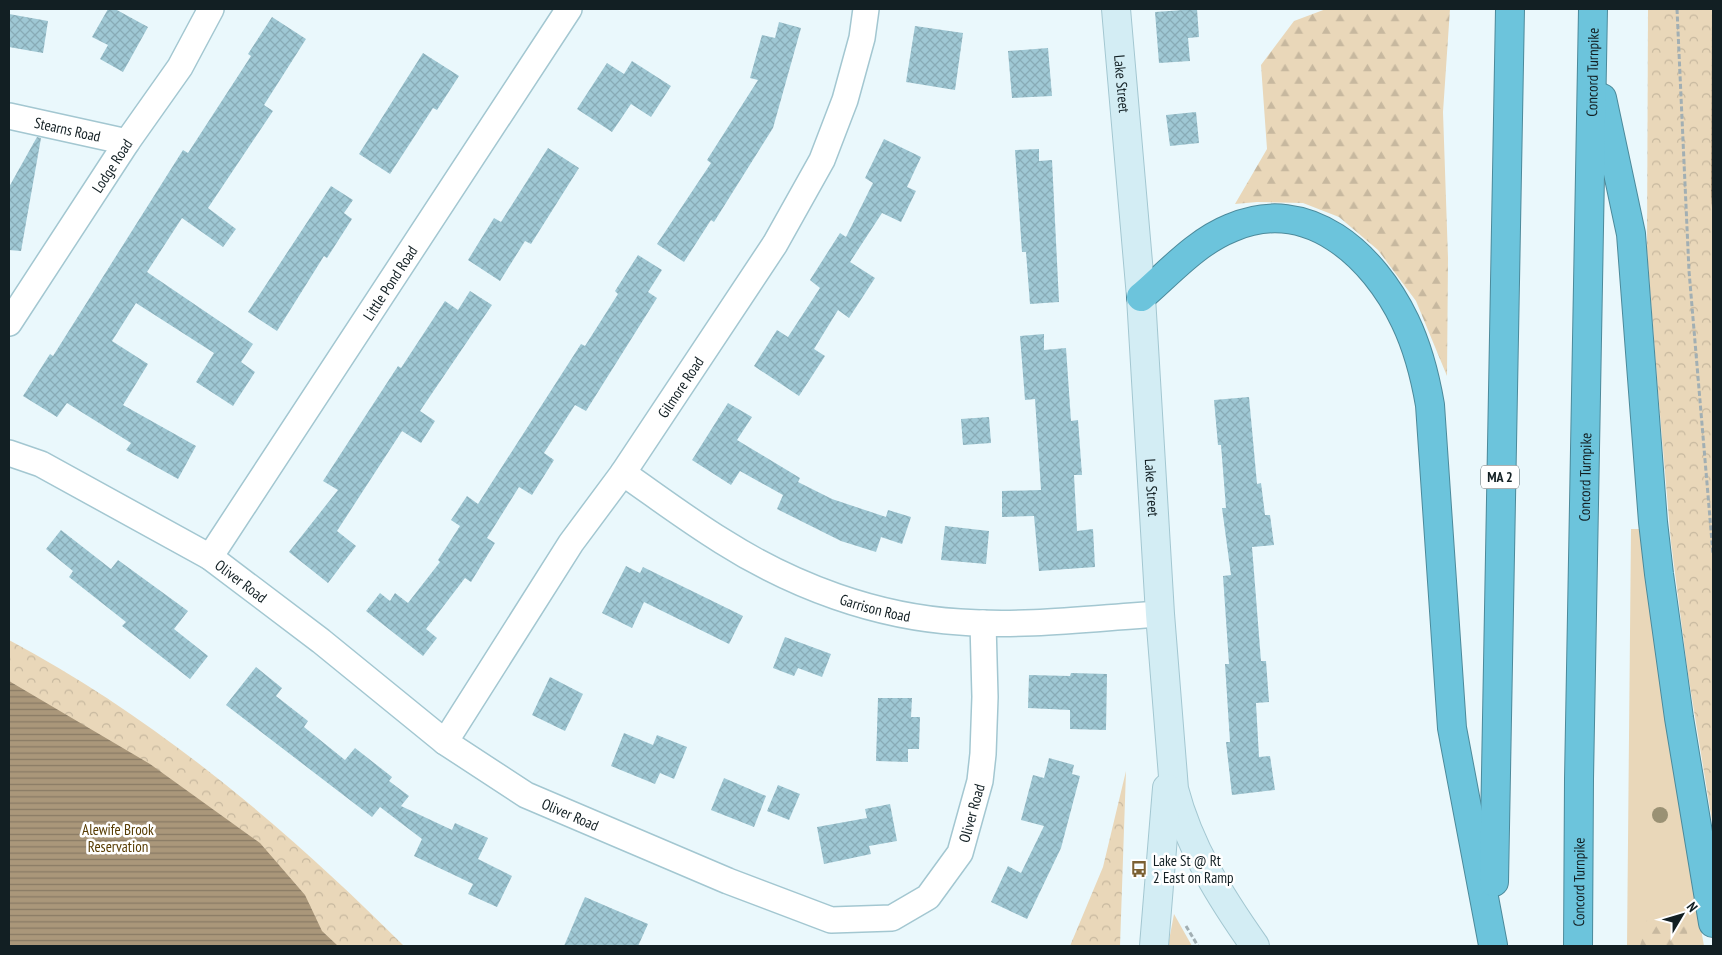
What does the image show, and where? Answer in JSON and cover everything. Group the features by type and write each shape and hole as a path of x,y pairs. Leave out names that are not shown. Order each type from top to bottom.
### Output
{"highway":[{"name":"MA 2","path":"1494,945 1510,9"},
{"name":"Concord Turnpike","path":"1578,946 1578,779 1593,9"},
{"path":"1593,52 1631,234 1653,522 1659,574 1679,718 1713,923"},
{"path":"1141,297 1200,246 1221,233 1249,222 1281,219 1318,227 1344,242 1368,265 1398,308 1418,354 1430,405 1452,728 1494,945"}],"main road":[{"name":"Lake Street","path":"1116,9 1141,297 1160,614 1170,757 1175,796 1193,844 1222,895 1255,946"},
{"path":"1154,946 1170,757"}],"street":[{"name":"Lodge Road","path":"9,323 127,142 180,68 211,9"},
{"name":"Little Pond Road","path":"210,557 569,9"},
{"name":"Gilmore Road","path":"445,742 571,543 623,473 775,244 822,160 845,100 862,38 866,9"},
{"name":"Stearns Road","path":"9,116 127,142"},
{"name":"Oliver Road","path":"9,453 41,464 210,557 321,641 445,742 526,795 728,881 830,920 892,918 928,897 960,853 980,781 983,754 985,697 983,623"},
{"name":"Garrison Road","path":"623,473 723,542 772,570 819,590 900,614 937,620 983,623 1160,614"}],"path":[{"path":"1676,9 1689,271 1713,554"}],"green space":[{"path":"1326,9 1450,9 1443,112 1448,258 1447,376 1416,301 1378,250 1339,217 1303,203 1257,202 1235,204 1267,149 1261,65 1294,21"},
{"path":"1648,9 1712,9 1713,827 1688,674 1671,542 1658,391 1647,250"},
{"path":"1631,529 1640,529 1670,752 1704,946 1627,946"},
{"name":"Alewife Brook Reservation","path":"9,640 64,671 117,705 168,740 218,778 313,860 404,946 9,946"},
{"path":"1126,771 1120,946 1070,946 1103,867"},
{"path":"1665,910 1686,913 1688,946 1640,946 1647,920"},
{"path":"1174,914 1192,946 1168,946"}],"shaded area":[{"path":"1713,9 1713,222 1711,194"},
{"name":"Alewife Brook Reservation","path":"9,681 150,764 260,843 305,895 322,931 338,946 9,946"}],"building":[{"path":"108,9 115,9 148,27 123,72 100,59 108,45 92,37"},
{"path":"1197,9 1199,37 1188,38 1190,61 1159,63 1155,12"},
{"path":"9,14 48,21 43,53 9,47"},
{"path":"272,17 306,39 264,105 273,111 208,208 236,229 223,247 182,218 147,272 253,344 241,362 255,372 233,406 196,382 214,353 136,303 112,341 148,364 123,405 196,446 178,479 126,450 131,443 67,403 57,417 23,396 50,354 53,356 183,150 188,153 251,56 248,54"},
{"path":"779,22 801,28 773,128 714,222 711,220 684,262 657,244 711,163 707,160 758,80 750,78 762,35 775,38"},
{"path":"915,26 963,33 955,90 906,82"},
{"path":"1048,48 1052,96 1012,98 1008,51"},
{"path":"423,53 459,76 437,110 433,108 390,174 359,154"},
{"path":"632,61 671,86 651,117 631,104 612,132 577,109 607,63 624,74"},
{"path":"1196,112 1199,143 1170,146 1166,115"},
{"path":"37,137 41,138 21,251 9,250 9,187"},
{"path":"884,139 921,157 907,187 916,191 901,222 882,213 850,262 875,278 849,318 838,310 814,349 825,356 799,396 754,366 777,330 788,337 820,288 810,280 840,233 846,237 873,183 865,178"},
{"path":"548,148 579,168 531,244 525,241 500,281 468,260 494,218 501,222"},
{"path":"1039,149 1039,161 1052,160 1059,302 1030,304 1026,252 1022,252 1015,150"},
{"path":"331,186 353,200 344,213 352,219 327,258 324,256 277,331 248,312"},
{"path":"638,255 662,270 648,292 657,298 586,411 575,405 544,453 554,460 532,495 519,487 487,538 495,543 471,582 465,578 426,629 437,638 423,656 366,611 380,593 390,601 395,593 408,603 440,562 438,560 460,526 451,520 467,496 478,504 581,344 585,346 618,294 615,291"},
{"path":"470,291 492,305 420,411 435,421 421,443 402,431 337,531 356,546 328,583 289,552 338,490 323,481 398,366 401,368 445,301 458,310"},
{"path":"1044,334 1044,350 1066,348 1071,421 1078,420 1082,475 1074,475 1077,531 1093,529 1095,567 1039,571 1034,516 1002,517 1002,491 1041,490 1035,399 1025,400 1020,336"},
{"path":"1249,397 1257,484 1261,483 1265,515 1270,515 1274,545 1252,547 1261,661 1266,661 1269,702 1256,703 1259,757 1270,756 1275,790 1232,795 1226,742 1230,742 1225,664 1229,664 1223,576 1231,575 1222,508 1226,508 1221,445 1218,445 1214,400"},
{"path":"728,403 752,417 737,440 800,478 798,482 832,499 886,517 888,510 911,517 902,544 881,537 876,552 841,541 777,509 783,495 740,471 731,485 692,460"},
{"path":"989,417 991,443 963,445 961,419"},
{"path":"945,526 989,531 986,564 941,560"},
{"path":"61,530 111,569 118,560 188,611 174,629 208,656 190,679 122,626 126,622 69,577 73,571 46,549"},
{"path":"626,566 640,573 643,567 743,616 729,644 644,602 632,628 602,613"},
{"path":"785,637 831,654 822,677 798,668 794,676 773,668"},
{"path":"256,667 282,688 276,696 308,721 304,727 345,760 355,748 392,777 389,781 409,796 401,806 452,830 455,823 488,838 478,859 512,876 497,907 468,894 473,884 414,856 422,839 380,807 372,817 226,705"},
{"path":"1071,673 1107,674 1106,730 1070,729 1070,710 1028,708 1029,675 1070,676"},
{"path":"550,677 583,694 565,731 532,715"},
{"path":"878,698 912,698 911,717 920,717 919,749 908,749 908,762 876,761"},
{"path":"624,733 653,745 657,735 687,747 674,779 660,773 655,784 611,766"},
{"path":"1049,758 1074,765 1072,774 1080,776 1061,848 1027,919 991,902 1008,866 1021,873 1044,826 1021,820 1033,775 1044,778"},
{"path":"724,778 766,796 754,827 711,810"},
{"path":"778,785 800,794 789,820 767,811"},
{"path":"890,804 897,841 869,846 871,854 824,864 817,827 867,818 865,809"},
{"path":"585,897 648,924 638,946 564,946"}],"place":[{"name":"Lake St @ Rt 2 East on Ramp","path":"1139,869"}]}
